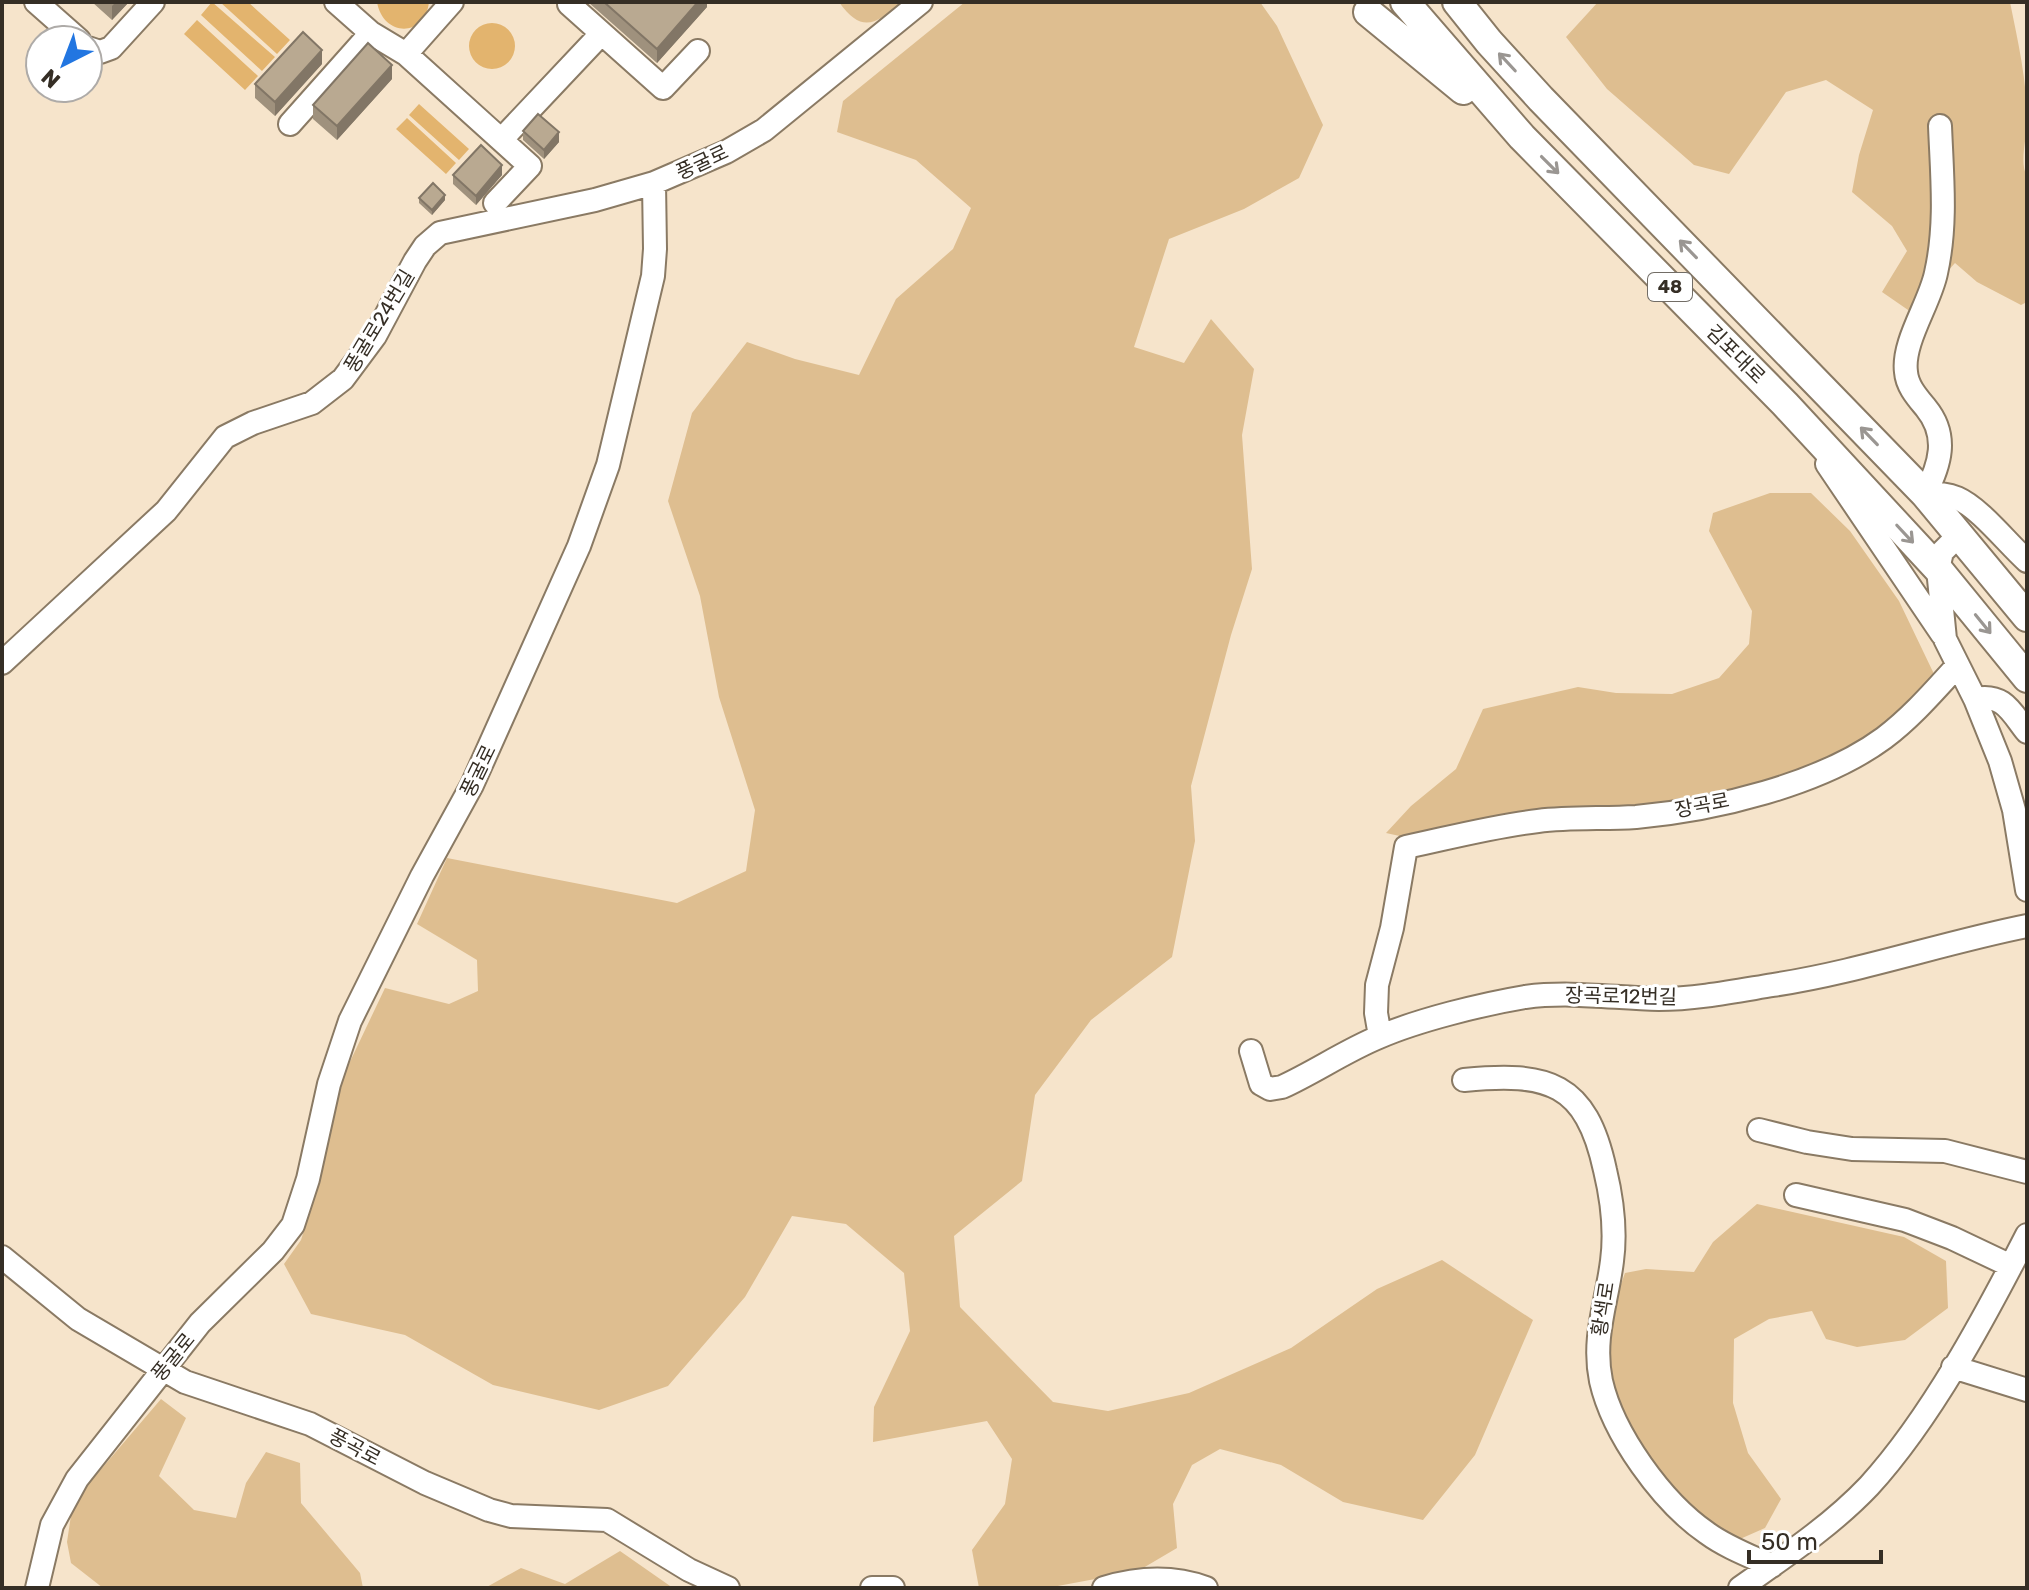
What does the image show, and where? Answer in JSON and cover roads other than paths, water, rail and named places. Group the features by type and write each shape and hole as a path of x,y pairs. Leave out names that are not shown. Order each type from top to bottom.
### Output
{"main road":[{"name":"김포대로","path":"1405,2 1522,137 1785,404 1938,569 2027,678"},
{"name":"김포대로","path":"1457,2 1541,99 1925,494 2027,617"},
{"path":"1361,7 1522,137"}],"street":[{"path":"36,2 61,24"},
{"path":"104,51 111,48 153,2"},
{"path":"336,2 371,33 406,54 530,166 495,203"},
{"path":"406,54 452,2"},
{"path":"571,2 569,4 601,34 663,88 698,51"},
{"name":"풍굴로","path":"37,1588 52,1525 64,1500 94,1454 200,1323 273,1251 293,1225 308,1179 329,1084 350,1021 422,876 472,785 579,546 608,465 653,276 654,183 726,152 764,130 921,2"},
{"path":"290,124 371,33"},
{"path":"502,139 601,34"},
{"path":"1940,126 1942,245 1934,283 1906,358 1909,384 1930,413 1941,443 1938,469 1925,494 1959,498 2027,561"},
{"name":"풍굴로24번길","path":"2,663 166,511 225,437 253,423 312,403 343,379 375,336 420,253 440,233 595,200 654,183"},
{"path":"1785,404 1945,639 1975,699 2000,761 2014,810 2027,890"},
{"path":"1945,639 1938,569 1942,552 1959,535"},
{"name":"장곡로","path":"1380,1036 1376,1013 1377,985 1392,928 1406,847 1515,824 1637,817 1711,805 1803,781 1834,768 1883,738 1905,720 1958,665"},
{"path":"1975,699 1989,696 2000,700 2027,732"},
{"name":"장곡로12번길","path":"1251,1051 1261,1084 1270,1089 1296,1080 1380,1036 1479,1007 1526,997 1591,993 1659,999 1687,997 1799,981 1848,971 1950,942 2027,926"},
{"name":"황색로","path":"1464,1080 1501,1077 1549,1085 1580,1104 1589,1118 1598,1138 1612,1214 1612,1262 1597,1339 1602,1383 1611,1408 1633,1451 1684,1514 1710,1536 1772,1566"},
{"path":"1759,1130 1852,1149 1945,1151 2027,1172"},
{"path":"1796,1195 1915,1224 2011,1266"},
{"path":"1740,1588 1832,1520 1867,1488 1915,1428 2027,1235"},
{"name":"풍곡로","path":"2,1257 55,1303 162,1371 185,1382 310,1424 414,1477 489,1510 511,1516 607,1520 689,1570 728,1588"},
{"path":"1953,1367 2027,1390"},
{"path":"1104,1588 1142,1580 1167,1579 1206,1588"},
{"path":"872,1588 893,1588"}]}
